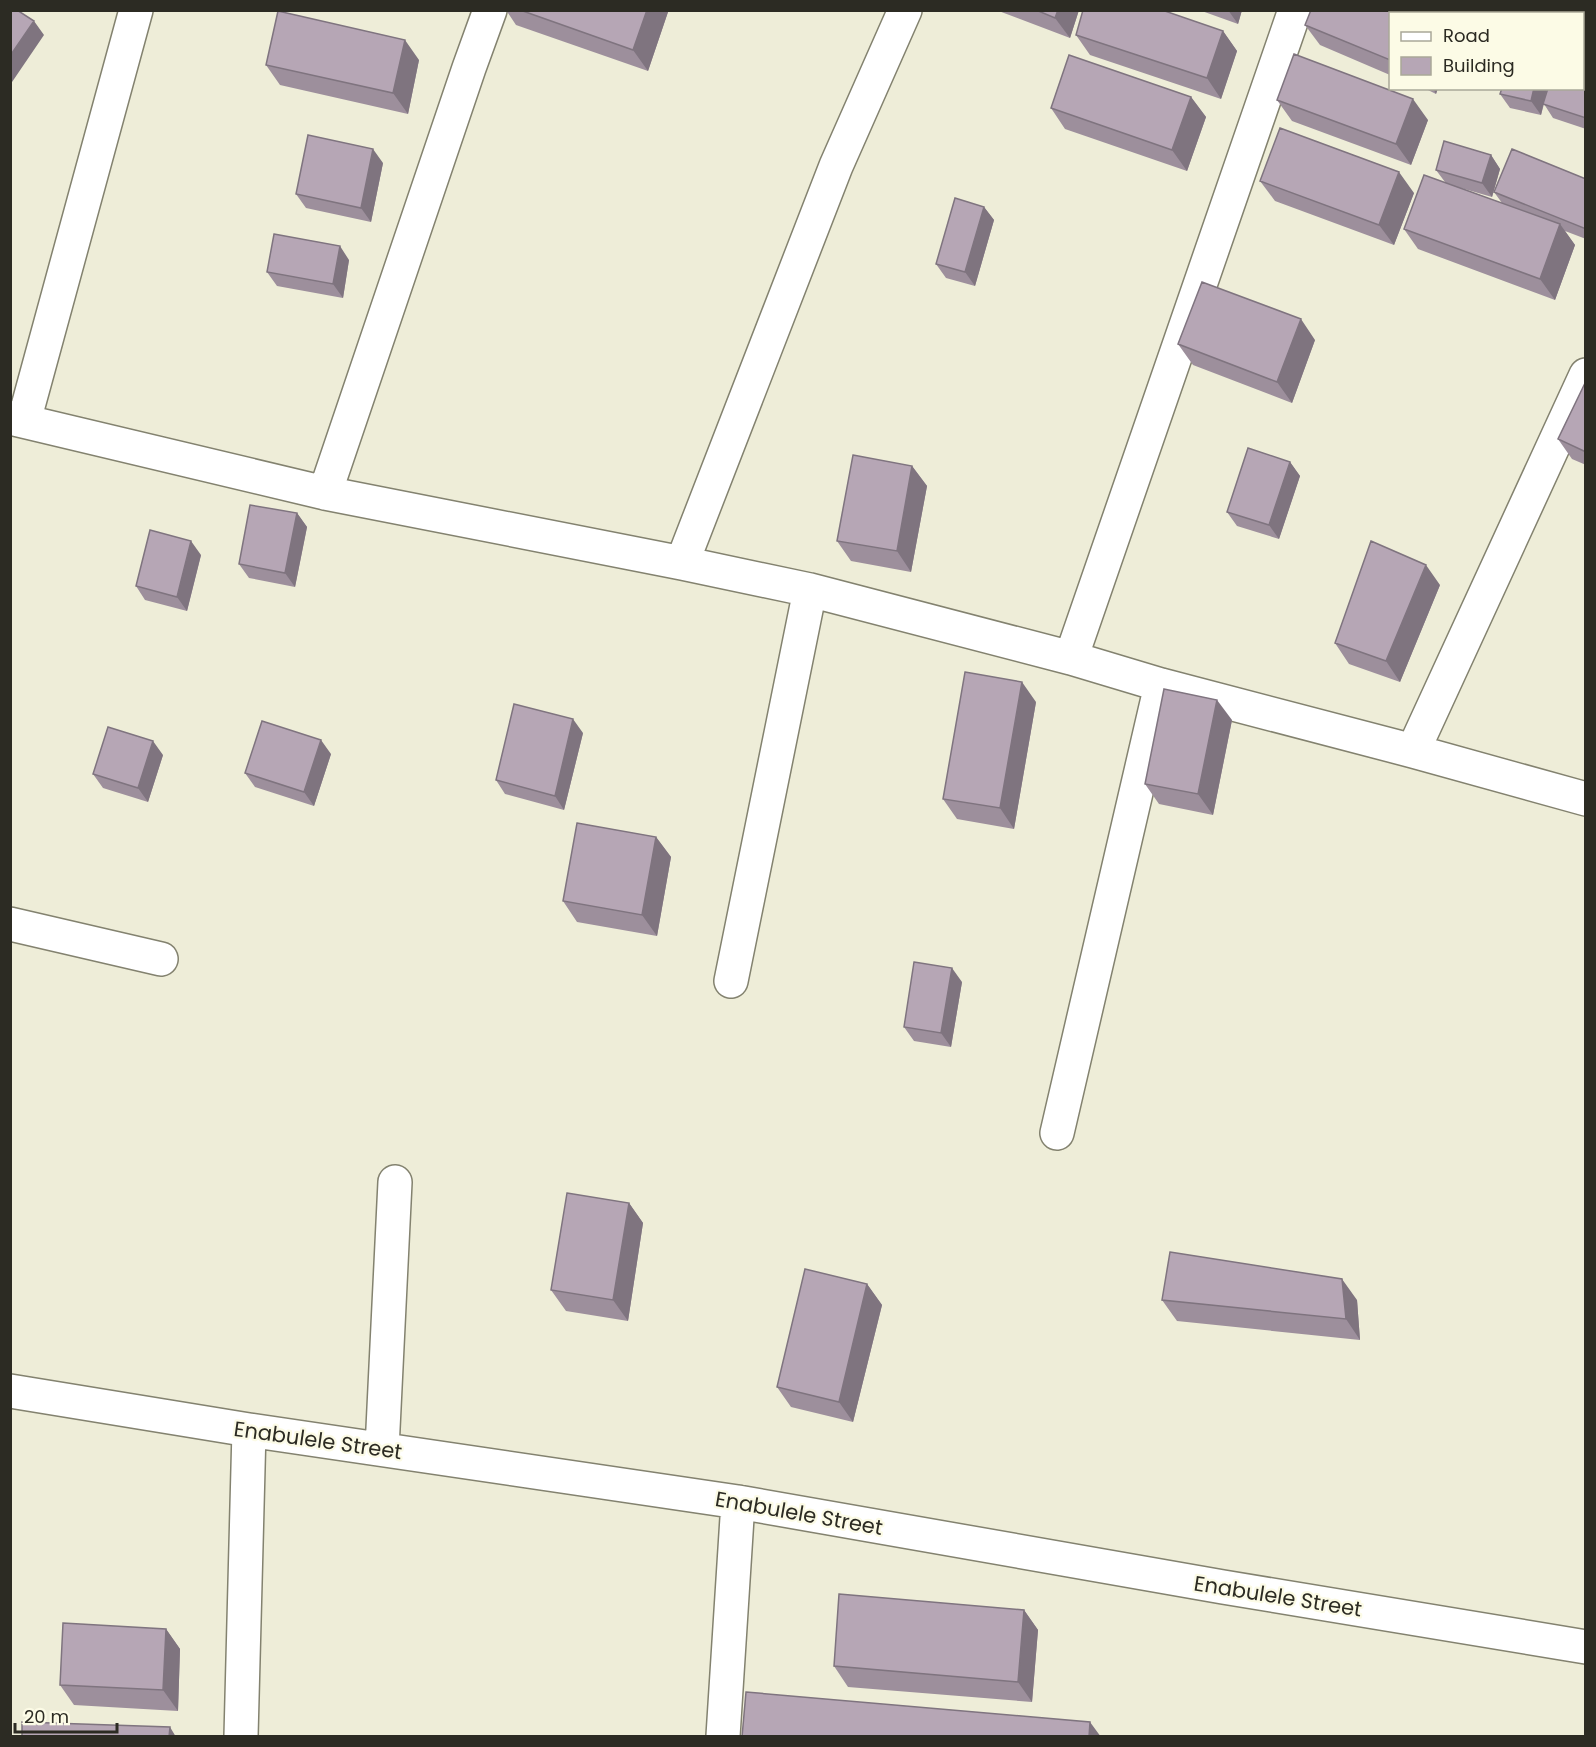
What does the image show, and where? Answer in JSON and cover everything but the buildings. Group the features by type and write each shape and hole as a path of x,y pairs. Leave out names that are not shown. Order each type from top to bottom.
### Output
{"street":[{"path":"136,10 17,419 324,494 810,590 1071,658 1161,686 1413,751 1586,799"},
{"path":"324,494 490,10"},
{"path":"682,563 836,166 905,10"},
{"path":"1071,658 1295,10"},
{"path":"1413,751 1586,375"},
{"path":"731,981 810,590"},
{"path":"1057,1133 1161,686"},
{"path":"10,924 161,959"},
{"path":"382,1449 395,1182"},
{"name":"Enabulele Street","path":"10,1391 249,1430 738,1502 1223,1587 1586,1647"},
{"path":"241,1737 249,1430"},
{"path":"723,1737 738,1502"}]}
